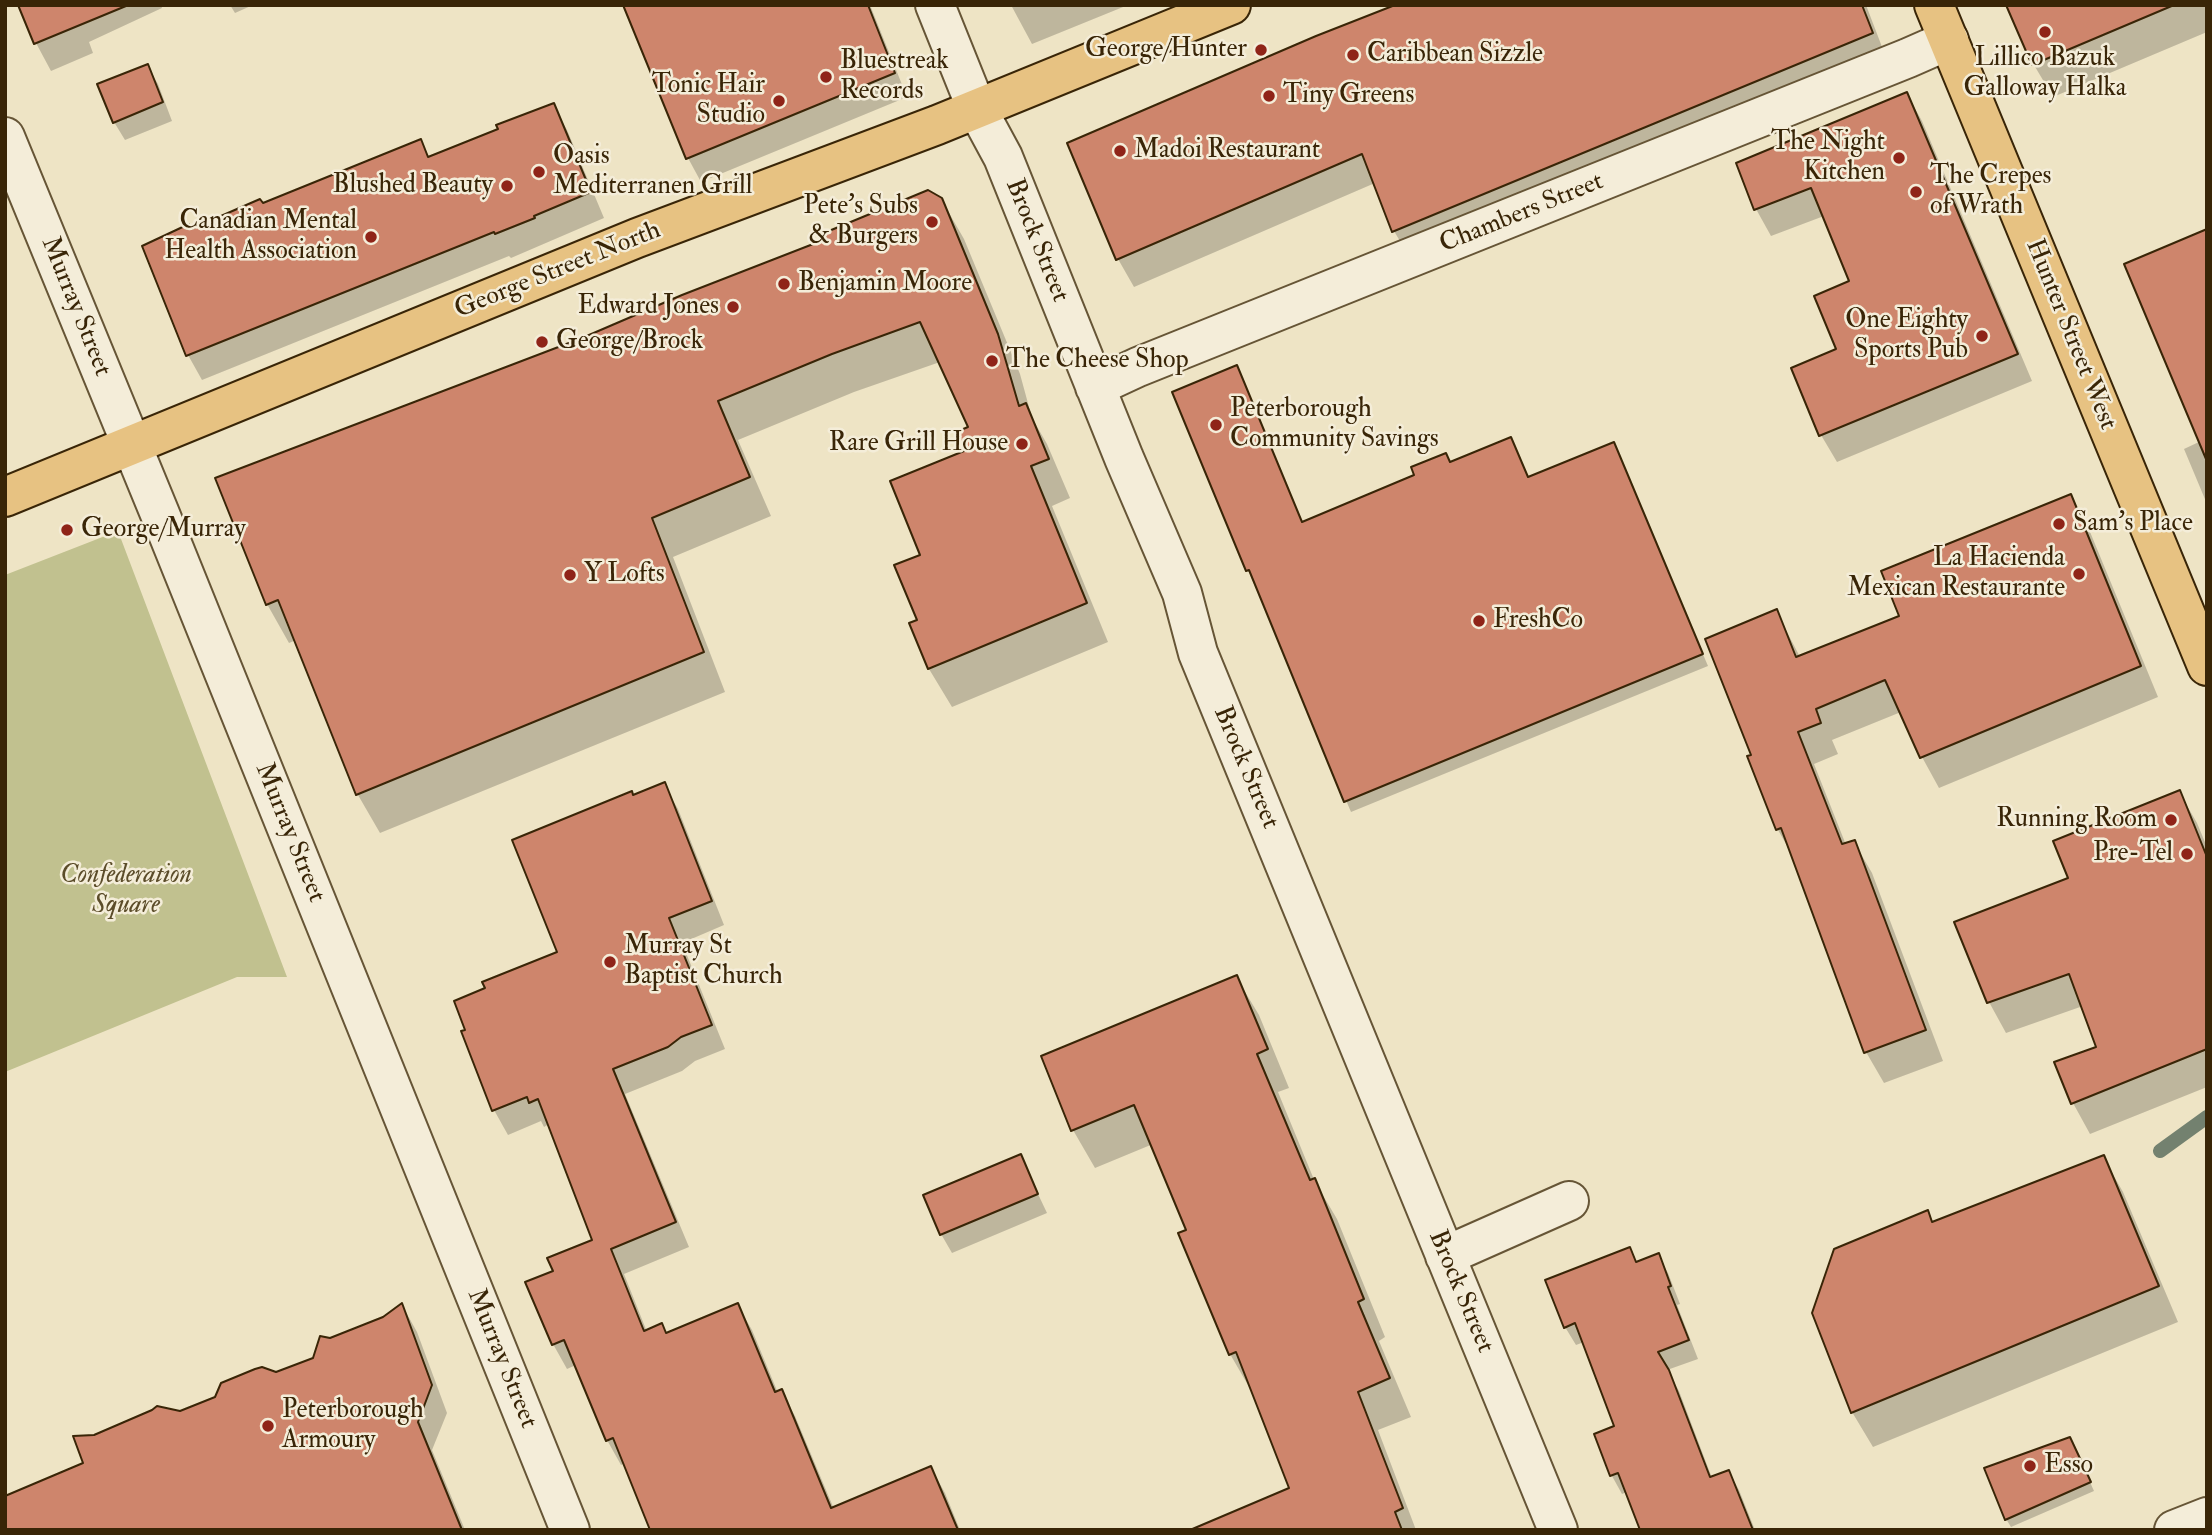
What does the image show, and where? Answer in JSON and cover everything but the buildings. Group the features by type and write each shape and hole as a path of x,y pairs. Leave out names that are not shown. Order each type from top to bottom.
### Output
{"main road":[{"name":"George Street North","path":"5,497 133,447 637,238 937,125 1231,5"},
{"name":"Hunter Street West","path":"1934,5 2207,666"}],"street":[{"name":"Brock Street","path":"935,5 976,107 1003,158 1182,593 1198,653 1558,1530"},
{"name":"Chambers Street","path":"1095,387 1138,367 1949,40"},
{"name":"Murray Street","path":"5,137 570,1530"},
{"path":"1445,1256 1569,1201"},
{"path":"2174,1530 2207,1517"}],"green space":[{"name":"Confederation Square","path":"118,531 287,977 237,977 5,1072 5,575"}],"waterway":[{"path":"2160,1151 2207,1117"}],"place":[{"name":"Lillico Bazuk Galloway Halka","path":"2045,32"},
{"name":"George/Hunter","path":"1261,50"},
{"name":"Caribbean Sizzle","path":"1353,55"},
{"name":"Bluestreak Records","path":"826,77"},
{"name":"Tiny Greens","path":"1269,96"},
{"name":"Tonic Hair Studio","path":"779,101"},
{"name":"Madoi Restaurant","path":"1120,151"},
{"name":"The Night Kitchen","path":"1899,158"},
{"name":"Oasis Mediterranen Grill","path":"539,172"},
{"name":"Blushed Beauty","path":"507,186"},
{"name":"The Crepes of Wrath","path":"1916,192"},
{"name":"Pete's Subs & Burgers","path":"932,222"},
{"name":"Canadian Mental Health Association","path":"371,237"},
{"name":"Benjamin Moore","path":"784,284"},
{"name":"Edward Jones","path":"733,307"},
{"name":"One Eighty Sports Pub","path":"1982,336"},
{"name":"George/Brock","path":"542,342"},
{"name":"The Cheese Shop","path":"992,361"},
{"name":"Peterborough Community Savings","path":"1216,425"},
{"name":"Rare Grill House","path":"1022,444"},
{"name":"Sam's Place","path":"2059,524"},
{"name":"George/Murray","path":"67,530"},
{"name":"La Hacienda Mexican Restaurante","path":"2079,574"},
{"name":"Y Lofts","path":"570,575"},
{"name":"FreshCo","path":"1479,621"},
{"name":"Running Room","path":"2171,820"},
{"name":"Pre-Tel","path":"2187,854"},
{"name":"Murray St Baptist Church","path":"610,962"},
{"name":"Peterborough Armoury","path":"268,1426"},
{"name":"Esso","path":"2030,1466"}]}
